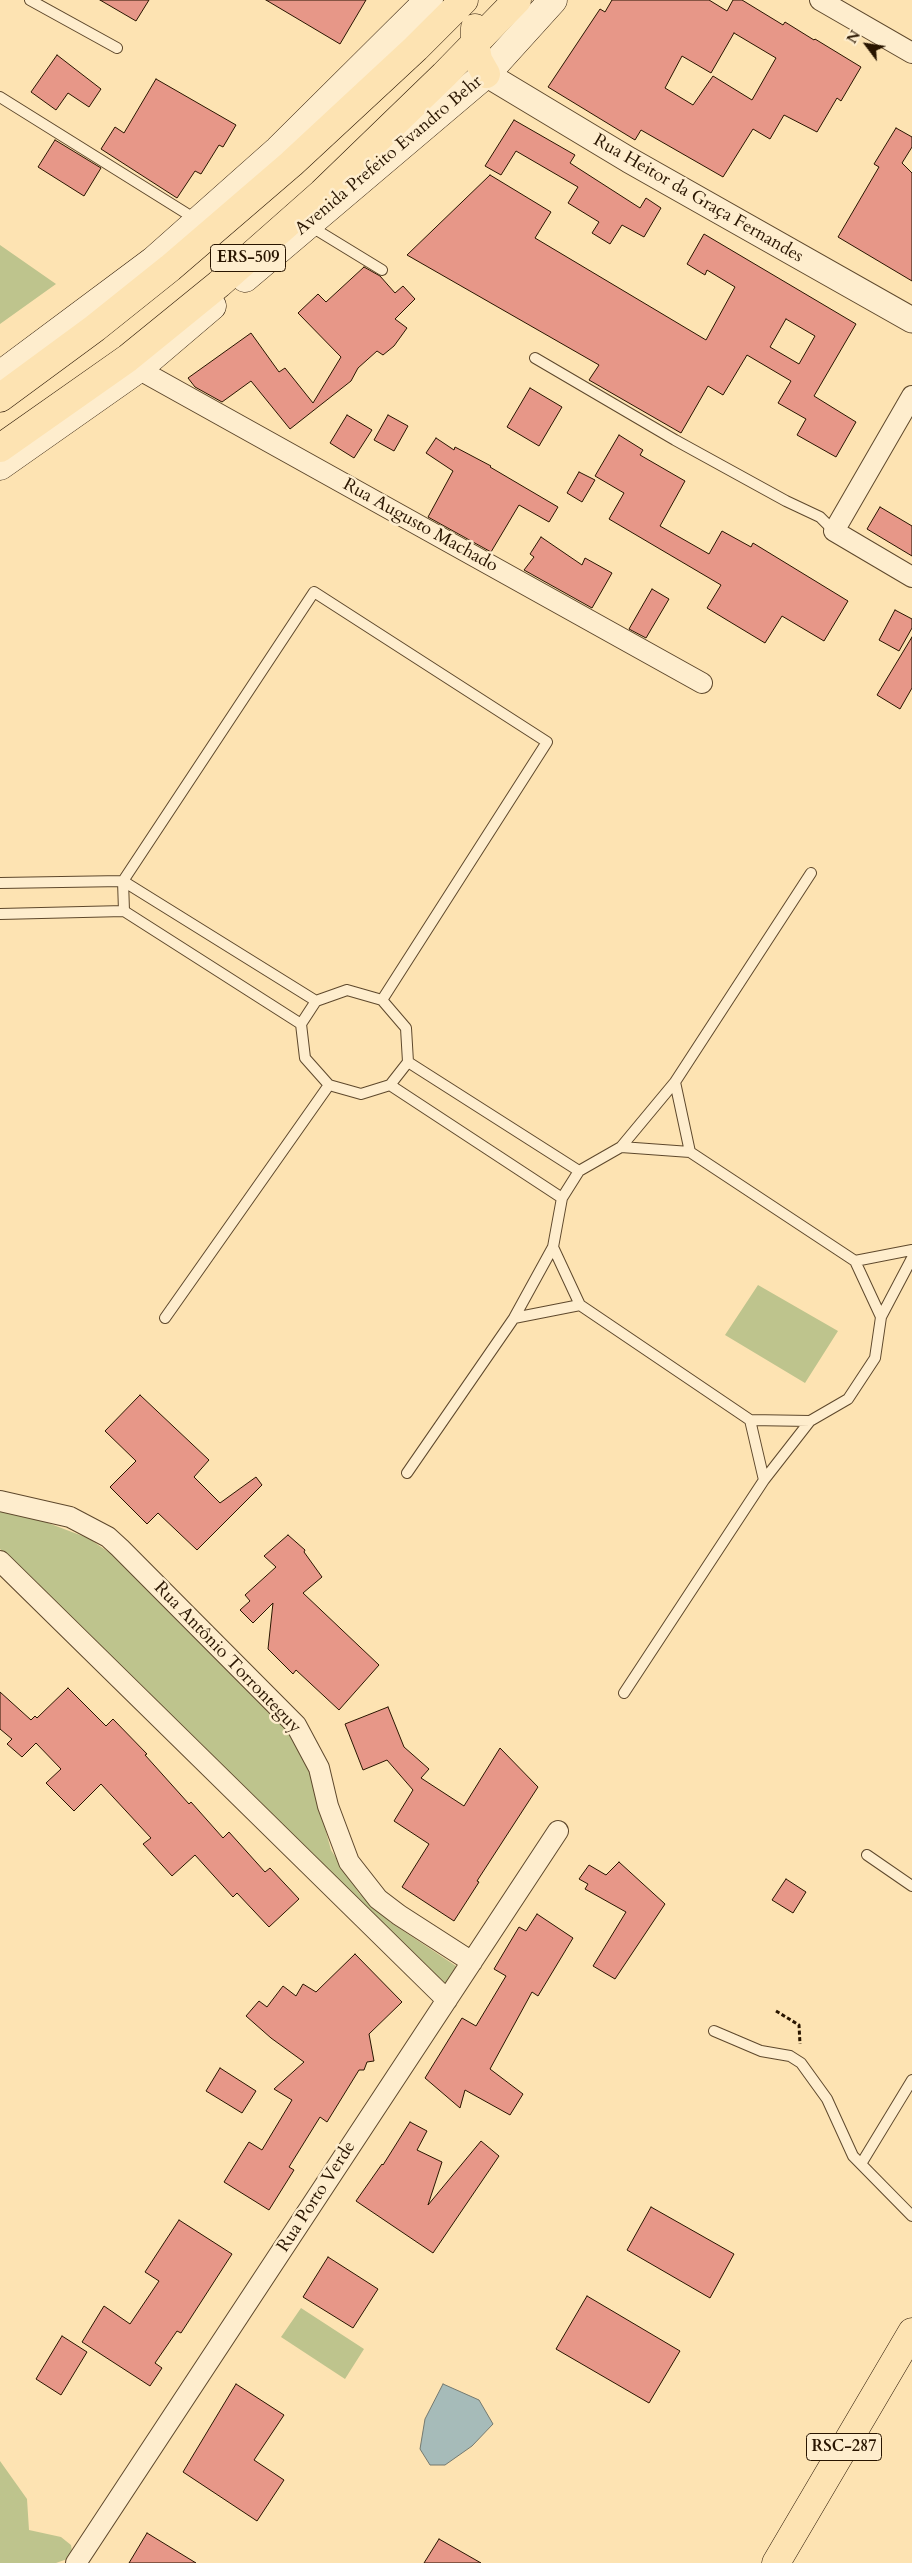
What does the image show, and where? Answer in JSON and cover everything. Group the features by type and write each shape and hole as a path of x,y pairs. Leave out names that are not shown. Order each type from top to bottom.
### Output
{"highway":[{"name":"ERS-509","path":"0,398 95,328 170,268 291,164 416,48 464,0"},
{"path":"478,0 475,43 478,60 486,74"},
{"name":"Avenida Prefeito Evandro Behr","path":"0,448 52,414 128,358 219,284 322,193 517,0"},
{"name":"ERS-509","path":"219,284 333,204"},
{"name":"RSC-287","path":"776,2563 912,2332"}],"main road":[{"path":"0,375 152,261 278,150 429,0"},
{"name":"Avenida Prefeito Evandro Behr","path":"0,466 138,369 486,74 553,0"}],"street":[{"path":"820,0 912,53"},
{"name":"Rua Heitor da Graça Fernandes","path":"486,74 622,156 912,320"},
{"name":"Rua Augusto Machado","path":"138,369 702,682"},
{"path":"912,396 834,531 912,577"},
{"name":"Rua Antônio Torronteguy","path":"0,1501 70,1517 108,1537 120,1548 296,1725 319,1768 328,1806 349,1862 373,1893 399,1916 472,1962"},
{"path":"0,1561 447,2000"},
{"name":"Rua Porto Verde","path":"76,2563 558,1831"}],"lane":[{"path":"30,0 117,48"},
{"path":"0,97 198,220"},
{"path":"308,225 382,270"},
{"path":"535,358 684,445 820,518 834,531"},
{"path":"124,911 123,881 314,592 546,742 382,1000"},
{"path":"408,1473 514,1318 553,1247 562,1198 579,1170 621,1147 675,1082 811,873"},
{"path":"0,883 123,881 316,1001"},
{"path":"0,914 124,911 301,1024"},
{"path":"347,990 382,1000 406,1028 408,1062 390,1085 361,1094 330,1085 305,1058 301,1024 316,1001 347,990"},
{"path":"408,1062 579,1170"},
{"path":"675,1082 690,1152"},
{"path":"165,1318 330,1085"},
{"path":"390,1085 562,1198"},
{"path":"621,1147 690,1152 855,1261 881,1316"},
{"path":"553,1247 580,1305 750,1420 810,1421"},
{"path":"855,1261 912,1250"},
{"path":"624,1693 764,1480 810,1421 848,1399 875,1358 881,1316 912,1258"},
{"path":"514,1318 580,1305"},
{"path":"750,1420 764,1480"},
{"path":"867,1856 912,1886"},
{"path":"714,2031 761,2052 790,2056 802,2062 827,2099 853,2156 912,2216"},
{"path":"861,2164 912,2080"}],"path":[{"path":"776,2011 799,2025 802,2062"}],"green space":[{"path":"0,245 56,284 0,324"},
{"path":"758,1285 838,1331 805,1383 725,1335"},
{"path":"0,1511 40,1520 88,1538 110,1553 284,1724 307,1761 331,1850 359,1893 390,1922 456,1966 453,1977 446,1984 390,1936 0,1549"},
{"path":"301,2308 364,2349 345,2379 281,2337"},
{"path":"0,2461 27,2499 29,2530 61,2537 71,2545 73,2557 56,2563 0,2563"}],"shaded area":[{"path":"443,2384 479,2400 493,2424 472,2446 445,2465 430,2465 420,2449 425,2419"}],"building":[{"path":"100,0 149,0 136,21"},
{"path":"266,0 366,0 340,44"},
{"path":"612,0 709,0 727,11 733,0 742,0 783,25 785,22 861,67 841,101 837,98 817,132 784,115 770,139 753,129 723,177 641,130 635,140 548,87 600,9 605,12","holes":["734,33 776,58 752,100 713,76 693,105 665,88 682,56 711,73"]},
{"path":"57,55 101,89 89,107 68,93 56,110 31,92"},
{"path":"156,79 236,125 223,147 219,145 201,174 195,171 177,198 101,149 115,127 124,133"},
{"path":"514,120 575,155 570,163 640,208 646,198 661,208 644,237 622,225 610,244 592,233 599,222 568,203 578,187 516,151 501,175 485,166"},
{"path":"896,128 912,137 912,147 902,163 912,173 912,281 838,237 879,167 874,164"},
{"path":"55,140 101,168 84,196 38,167"},
{"path":"490,175 551,212 535,238 706,340 735,287 707,270 705,275 687,264 704,234 856,324 814,396 856,422 836,457 797,435 806,419 778,403 791,381 747,355 723,395 708,386 681,433 589,380 599,365 407,255","holes":["786,319 815,336 799,364 770,347"]},
{"path":"364,267 380,276 395,293 403,286 415,299 395,319 407,328 394,346 383,355 377,351 358,368 351,381 290,429 251,381 222,402 195,387 188,378 251,333 279,372 285,368 313,403 341,357 298,313 318,294 326,302"},
{"path":"530,388 562,407 539,446 507,427"},
{"path":"347,415 372,430 354,458 330,443"},
{"path":"388,415 408,426 394,451 374,440"},
{"path":"619,435 643,450 640,455 685,481 660,526 709,554 722,531 751,547 753,543 848,601 824,641 782,616 765,643 707,608 721,585 609,519 624,493 595,476"},
{"path":"436,438 454,450 455,447 491,466 558,507 549,522 519,505 491,552 428,517 453,471 426,453"},
{"path":"579,472 595,480 582,502 567,493"},
{"path":"880,507 912,526 912,556 867,529"},
{"path":"541,537 582,565 585,558 612,573 592,608 524,570 534,557 530,554"},
{"path":"652,589 669,599 646,638 629,629"},
{"path":"895,610 912,619 912,628 899,651 879,640"},
{"path":"912,637 912,688 900,709 877,695"},
{"path":"140,1395 209,1460 194,1477 220,1503 256,1477 262,1485 197,1550 158,1513 147,1524 110,1487 136,1461 105,1431"},
{"path":"288,1535 305,1550 304,1552 322,1577 303,1593 379,1665 339,1710 296,1670 293,1674 268,1649 273,1603 253,1623 240,1610 250,1601 245,1595 276,1567 264,1556"},
{"path":"68,1688 106,1726 113,1719 147,1754 145,1755 189,1804 191,1802 223,1838 229,1832 265,1872 270,1868 299,1899 269,1927 237,1893 233,1897 195,1855 172,1876 143,1844 151,1838 101,1784 74,1811 46,1783 61,1769 36,1743 22,1757 7,1744 12,1739 0,1729 0,1692 31,1720 35,1716 37,1718"},
{"path":"388,1707 404,1747 429,1769 421,1778 464,1806 500,1748 538,1787 477,1881 479,1882 454,1921 402,1887 429,1844 394,1821 413,1790 387,1760 363,1770 345,1724"},
{"path":"619,1862 665,1904 615,1979 593,1966 626,1912 585,1889 588,1884 579,1879 589,1865 606,1875"},
{"path":"786,1879 806,1892 793,1913 772,1900"},
{"path":"537,1914 573,1938 538,1996 532,1992 490,2069 523,2094 510,2115 465,2090 460,2108 425,2078 462,2018 476,2026 506,1976 494,1969 519,1927 526,1931"},
{"path":"355,1954 402,2002 369,2034 374,2061 367,2062 364,2070 359,2070 327,2122 320,2117 289,2167 294,2170 269,2210 224,2182 249,2142 262,2150 292,2100 274,2089 304,2062 271,2038 246,2016 259,2001 267,2007 283,1986 296,1996 303,1984 316,1992"},
{"path":"220,2068 256,2091 242,2113 206,2091"},
{"path":"410,2122 427,2131 417,2150 442,2162 428,2205 481,2141 499,2156 433,2253 356,2201 383,2165"},
{"path":"651,2207 734,2254 710,2298 627,2250"},
{"path":"179,2220 232,2254 181,2333 177,2331 155,2363 162,2368 150,2386 82,2342 104,2306 130,2324 159,2281 145,2272"},
{"path":"328,2257 378,2289 353,2328 303,2297"},
{"path":"587,2296 680,2351 649,2403 556,2349"},
{"path":"62,2336 87,2352 61,2395 36,2379"},
{"path":"236,2384 284,2415 254,2460 284,2480 257,2521 183,2472"},
{"path":"147,2533 196,2563 129,2563"},
{"path":"439,2539 481,2563 424,2563"}]}
